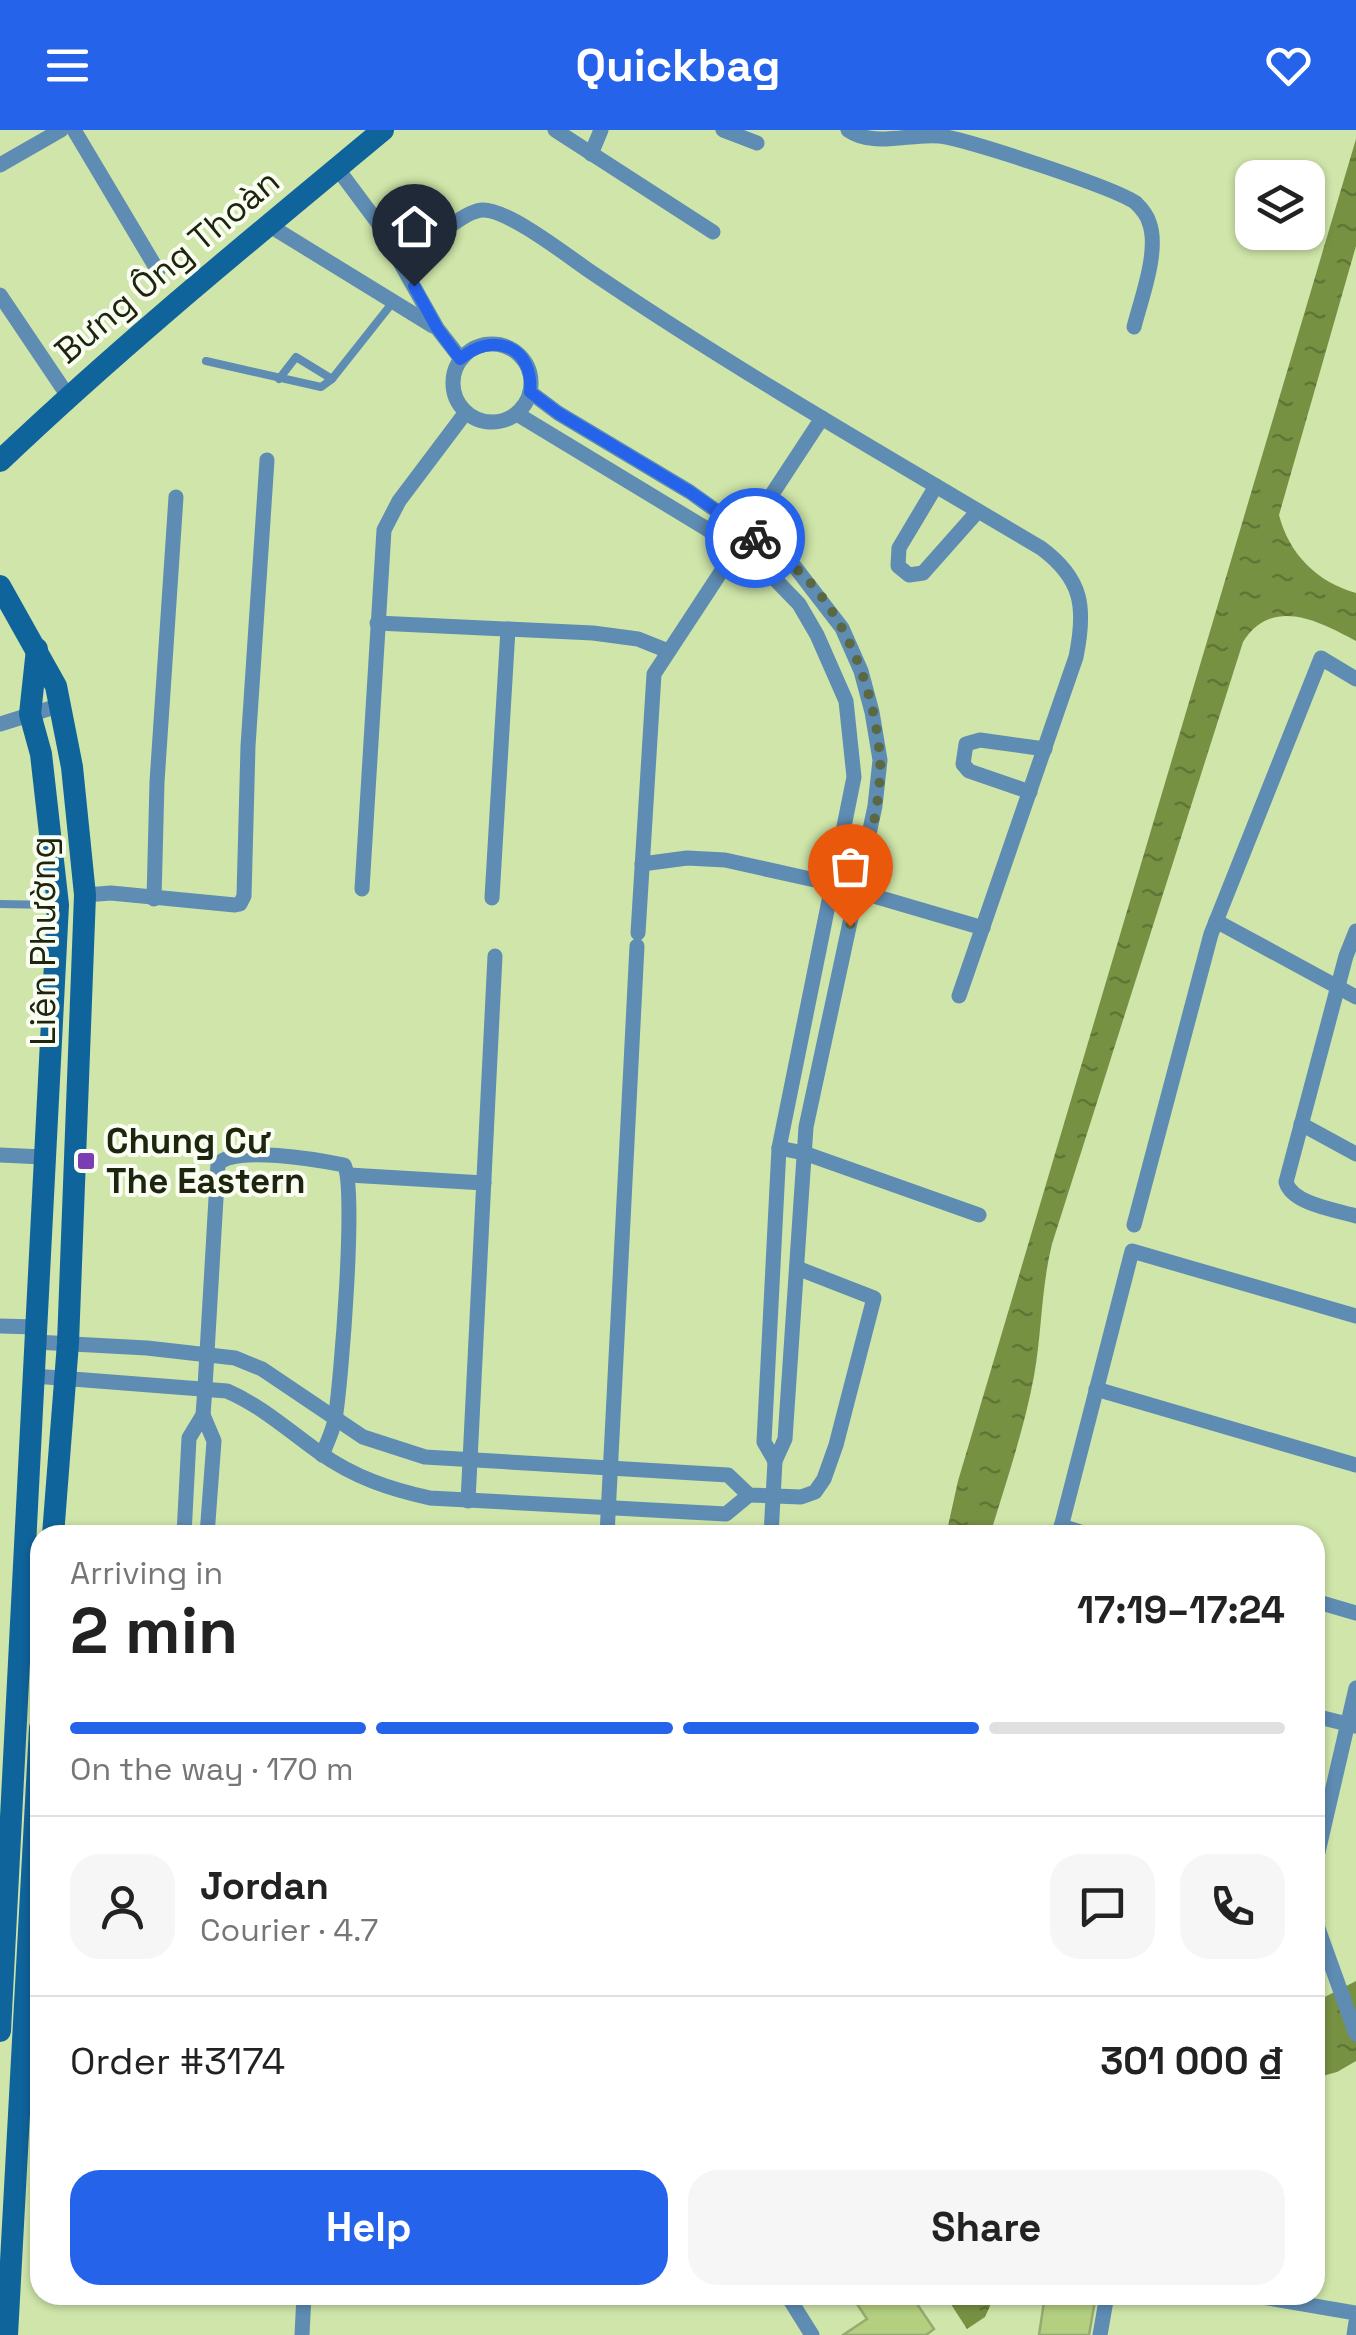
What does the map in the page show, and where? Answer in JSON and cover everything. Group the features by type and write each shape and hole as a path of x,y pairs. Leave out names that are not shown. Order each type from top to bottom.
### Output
{"street":[{"path":"0,164 60,130"},
{"path":"74,130 158,271"},
{"name":"Bưng Ông Thoàn","path":"0,460 267,224 383,130"},
{"path":"554,130 713,232"},
{"path":"591,154 601,130"},
{"path":"723,130 758,143"},
{"path":"848,130 878,139 950,137 1135,202 1147,216 1152,237 1150,270 1134,327"},
{"path":"337,168 378,222 437,328 460,359"},
{"path":"403,266 476,211 486,210 521,224 684,335 1065,566 1081,607 1082,628 1076,658 959,996"},
{"path":"267,224 437,328"},
{"path":"0,295 68,396"},
{"path":"483,344 509,347 528,366 530,392 517,414 494,423 481,422 466,412 454,396 452,384 460,359 483,344"},
{"path":"530,392 690,492 795,567 842,628 861,671 872,712 880,760 875,806 806,1127 785,1439 775,1461 772,1525"},
{"path":"362,889 384,530 399,502 466,412"},
{"path":"517,414 768,572 799,604 818,635 846,701 854,777 779,1148 764,1442 775,1461"},
{"path":"607,1525 654,674 822,418"},
{"path":"85,895 111,893 234,905 240,904 244,896 248,746 267,460"},
{"path":"936,486 899,548 898,566 909,575 923,573 978,511"},
{"path":"154,899 157,782 176,497"},
{"path":"0,586 37,649"},
{"path":"377,623 638,638 668,651"},
{"path":"492,898 508,630"},
{"name":"Liên Phường","path":"37,649 61,705 72,767 85,895 68,1343 54,1525"},
{"name":"Liên Phường","path":"4,1864 14,1741 58,905 44,772 30,714 37,649"},
{"path":"1134,1225 1216,921 1321,658 1356,679"},
{"path":"0,724 61,705"},
{"path":"1030,792 969,771 964,764 966,744 980,740 1044,749"},
{"path":"642,864 687,858 725,860 833,884 983,928"},
{"path":"1216,921 1356,997"},
{"path":"1356,931 1286,1178 1288,1190 1298,1197 1356,1216"},
{"path":"468,1502 495,956"},
{"path":"1301,1124 1356,1154"},
{"path":"779,1148 804,1153 979,1215"},
{"path":"0,1155 43,1157"},
{"path":"185,1525 189,1438 202,1415 205,1387 218,1164 229,1156 304,1158 344,1164 349,1175 335,1421 322,1455"},
{"path":"349,1175 484,1183"},
{"path":"1062,1525 1132,1251 1356,1316"},
{"path":"0,1326 68,1343 235,1358 262,1369 335,1421 394,1450 470,1462 728,1475 749,1495 802,1497 815,1492 824,1479 874,1298 797,1268"},
{"path":"34,1376 227,1391 250,1401 322,1455 385,1488 468,1502 726,1514 749,1495"},
{"path":"1096,1389 1356,1465"},
{"path":"202,1415 214,1440 209,1525"},
{"path":"1325,1604 1356,1613"},
{"path":"1325,1827 1352,1726 1356,1688"},
{"path":"1325,1719 1352,1726"},
{"path":"0,2032 4,1864"},
{"path":"1325,1950 1356,2034"},
{"path":"6,2335 30,2105"},
{"path":"302,2335 304,2305"},
{"path":"794,2305 812,2335"},
{"path":"1100,2335 1105,2305"},
{"path":"1309,2305 1356,2313"},
{"path":"1354,2335 1356,2322"}],"lane":[{"path":"206,361 316,388 332,379 393,302"},
{"path":"278,379 296,357 332,379"},
{"path":"0,904 58,905"}],"water":[{"path":"1356,139 1356,246 1279,515 1297,554 1329,582 1356,593 1356,641 1312,620 1282,616 1255,628 1243,642 1052,1244 1030,1396 993,1525 948,1525 958,1481"},
{"path":"1356,1981 1356,2061 1325,2075 1325,1997"},
{"path":"951,2305 990,2305 985,2317 967,2329"}],"building":[{"path":"858,2305 918,2305 934,2329 926,2335 843,2335 867,2319"},
{"path":"1044,2305 1094,2305 1089,2335 1039,2335"}],"way so far":[{"path":"755,538 795,567 842,628 861,671 872,712 880,760 875,806 850,926"}],"place":[{"name":"Chung Cư The Eastern","path":"86,1161"}],"route":[{"path":"414,286 460,359 483,344 509,347 528,366 530,392 690,492 755,538"}]}
